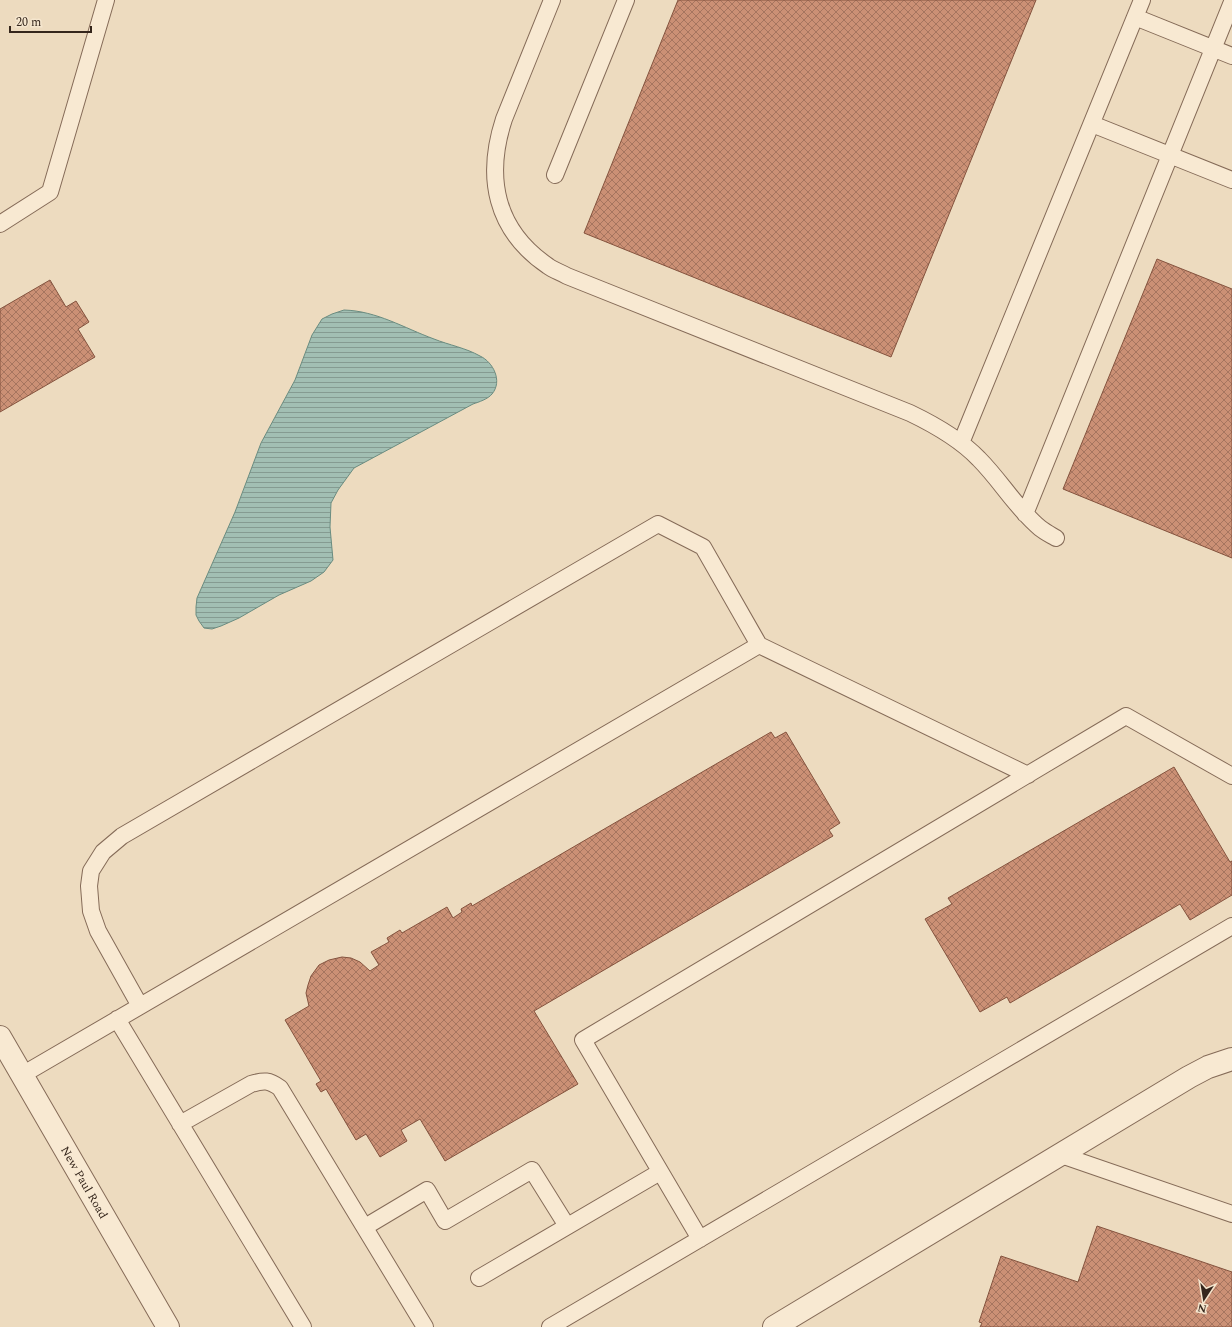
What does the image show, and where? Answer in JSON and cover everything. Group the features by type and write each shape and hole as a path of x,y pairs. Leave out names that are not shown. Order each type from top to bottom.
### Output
{"street":[{"name":"New Paul Road","path":"0,1037 168,1327"},
{"path":"774,1327 1189,1077 1208,1067 1232,1059"}],"lane":[{"path":"0,224 50,192 106,0"},
{"path":"552,0 504,119 499,134 494,163 500,205 506,220 515,235 526,248 549,267 567,276 910,413 933,424 961,443 978,458 992,472 1025,514 1041,529 1056,538"},
{"path":"555,175 626,0"},
{"path":"961,443 1142,0"},
{"path":"1025,514 1232,2"},
{"path":"1135,17 1232,56"},
{"path":"1092,124 1232,180"},
{"path":"140,1006 98,931 91,911 89,886 91,871 103,852 122,836 658,524 703,547 759,645 1028,775"},
{"path":"22,1075 759,645"},
{"path":"700,1239 583,1040 1126,716 1232,776"},
{"path":"550,1327 1232,926"},
{"path":"118,1019 303,1327"},
{"path":"180,1124 251,1084 262,1081 272,1082 280,1088 287,1097 425,1327"},
{"path":"1061,1155 1232,1214"},
{"path":"365,1227 427,1190 445,1221 532,1170 567,1226"},
{"path":"479,1278 660,1172"}],"shaded area":[{"path":"344,310 368,313 480,356 489,363 495,372 497,383 495,389 486,399 473,404 354,468 338,490 331,503 330,527 333,560 324,572 311,581 279,595 239,618 212,629 204,628 196,615 197,598 235,512 261,443 295,380 312,335 322,319"}],"building":[{"path":"678,0 1036,0 891,357 584,233"},
{"path":"1157,259 1232,289 1232,558 1063,489"},
{"path":"50,280 66,307 76,301 89,322 78,329 95,357 0,412 0,309"},
{"path":"771,732 775,738 786,732 840,823 829,830 833,836 534,1011 578,1084 445,1161 420,1119 401,1130 407,1141 380,1157 366,1134 356,1140 326,1089 321,1092 316,1084 321,1081 285,1020 309,1006 306,993 311,976 319,965 329,960 342,957 351,958 360,962 370,971 379,965 371,952 389,942 387,938 400,930 402,933 447,907 453,918 462,912 461,909 471,903 472,906"},
{"path":"1174,767 1230,862 1232,861 1232,895 1190,920 1180,904 1010,1003 1007,997 980,1012 925,919 952,904 948,898"},
{"path":"1097,1226 1232,1272 1232,1327 980,1327 982,1323 979,1322 1001,1256 1078,1282"}]}
